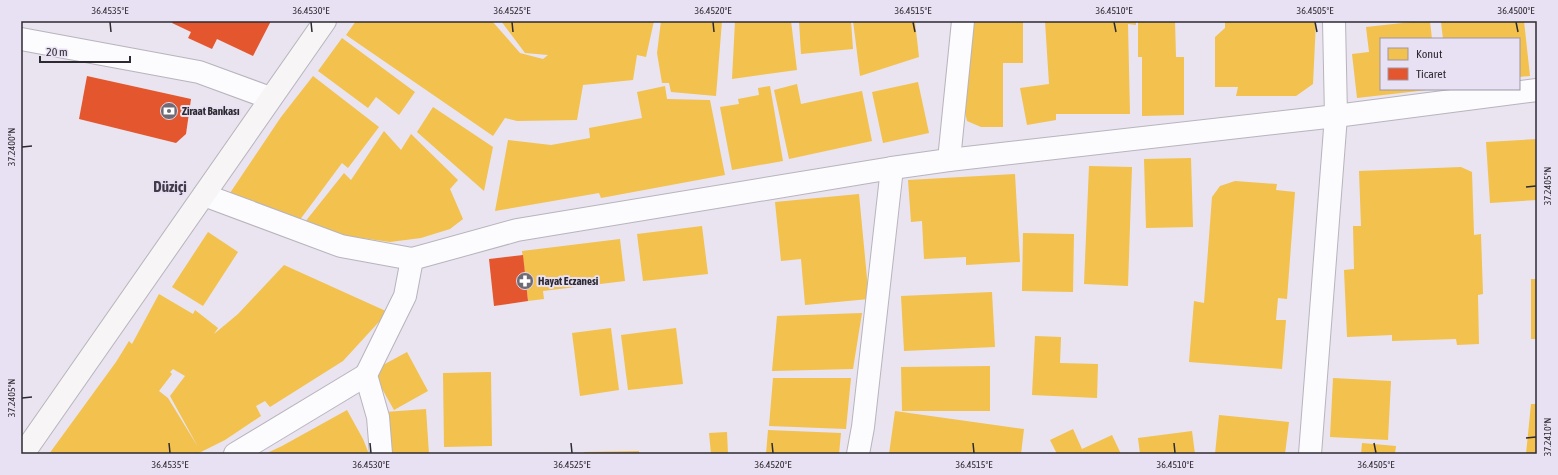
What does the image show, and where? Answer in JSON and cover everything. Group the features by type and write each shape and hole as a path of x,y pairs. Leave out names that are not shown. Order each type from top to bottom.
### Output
{"main road":[{"path":"24,454 270,98 325,21"}],"street":[{"path":"949,160 963,21"},
{"path":"1310,454 1336,116 1334,21"},
{"path":"21,39 199,72 270,98"},
{"path":"204,195 341,246 412,259 517,230 892,168 949,160 1336,116 1537,90"},
{"path":"858,454 863,427 892,168"},
{"path":"235,454 366,375 405,296 412,259"},
{"path":"366,375 378,417 381,454"}],"building: Konut":[{"path":"356,21 492,21 520,53 543,59 548,55 525,53 501,21 654,21 646,57 637,55 633,80 583,85 577,120 517,121 505,118 493,136 346,35"},
{"path":"661,21 722,21 716,96 671,92 669,83 662,83 657,53"},
{"path":"735,21 791,21 797,70 732,79"},
{"path":"799,21 851,21 853,49 801,54"},
{"path":"853,21 915,22 919,57 860,76"},
{"path":"967,21 1023,21 1023,63 1003,63 1003,127 981,127 967,121 963,103"},
{"path":"1045,21 1136,21 1136,25 1128,24 1130,114 1056,114 1056,120 1027,125 1020,88 1049,84"},
{"path":"1138,21 1175,21 1176,57 1184,57 1184,115 1142,116 1142,57 1138,57"},
{"path":"1225,21 1316,21 1313,84 1296,96 1236,96 1238,87 1215,87 1215,37 1225,28"},
{"path":"1430,21 1432,38 1380,38 1380,90 1427,90 1357,98 1352,54 1369,52 1366,27"},
{"path":"1524,21 1530,76 1520,77 1520,38 1443,38 1441,22"},
{"path":"342,38 415,92 399,115 376,97 368,108 318,71"},
{"path":"313,76 379,127 348,168 342,163 299,221 230,193 281,117"},
{"path":"918,82 929,133 883,143 872,92"},
{"path":"797,84 801,104 862,91 872,141 789,159 774,90"},
{"path":"665,86 667,99 710,100 725,175 601,198 599,193 495,211 508,140 551,145 590,138 589,128 642,118 637,92"},
{"path":"770,86 783,161 732,170 720,107 739,104 738,99 759,95 758,88"},
{"path":"433,107 493,147 484,191 417,132"},
{"path":"384,131 401,150 411,134 458,180 450,189 463,219 450,229 421,238 390,242 333,234 305,222 344,173 351,180"},
{"path":"1537,139 1537,200 1490,203 1486,142"},
{"path":"1191,158 1193,227 1146,228 1144,159"},
{"path":"1089,166 1132,167 1128,286 1084,284"},
{"path":"1461,167 1472,172 1474,235 1481,234 1483,294 1478,295 1479,344 1457,345 1456,339 1392,341 1392,335 1347,337 1344,270 1354,269 1353,226 1361,226 1359,171"},
{"path":"1015,174 1020,262 966,265 966,257 924,259 922,221 911,222 908,180"},
{"path":"1235,181 1277,184 1276,190 1295,192 1287,299 1278,298 1276,320 1286,320 1282,369 1189,362 1194,301 1204,303 1212,197 1220,186"},
{"path":"859,194 869,299 805,305 801,259 781,261 775,202"},
{"path":"702,226 708,274 643,281 637,234"},
{"path":"208,232 238,252 203,306 172,287"},
{"path":"1023,233 1074,234 1073,292 1022,291"},
{"path":"620,239 625,281 543,291 544,299 528,301 522,251"},
{"path":"284,265 388,312 343,361 270,407 265,401 256,406 261,416 225,440 201,452 196,454 49,454 116,362 129,341 132,344 159,294 193,314 195,310 218,328 214,334 238,314","holes":["173,369 185,376 170,396 198,447 168,398 159,391 172,374 170,372"]},
{"path":"1531,279 1537,279 1537,339 1531,339"},
{"path":"992,292 995,347 904,351 901,296"},
{"path":"862,313 853,369 772,371 777,316"},
{"path":"611,328 619,390 580,396 572,333"},
{"path":"676,328 683,384 628,390 621,335"},
{"path":"1035,336 1061,337 1060,363 1098,364 1097,398 1032,395"},
{"path":"407,352 428,391 394,410 372,371"},
{"path":"990,366 990,411 902,411 901,367"},
{"path":"491,372 492,446 444,447 443,373"},
{"path":"773,378 851,378 846,429 769,426"},
{"path":"1333,378 1391,381 1388,440 1330,437"},
{"path":"1531,404 1537,404 1537,454 1526,454"},
{"path":"426,409 429,454 388,454 385,412"},
{"path":"347,410 363,439 369,454 265,454 282,446"},
{"path":"895,411 1024,429 1021,454 889,454"},
{"path":"1219,415 1289,422 1285,454 1215,454"},
{"path":"1073,429 1082,449 1112,435 1121,454 1057,454 1050,440"},
{"path":"768,430 841,433 839,454 766,454"},
{"path":"1192,431 1195,454 1140,454 1138,438"},
{"path":"727,432 728,454 711,454 709,433"},
{"path":"1362,443 1396,446 1395,454 1361,454"},
{"path":"639,451 639,454 584,454 584,452"}],"building: Ticaret":[{"path":"173,21 271,21 253,56 217,39 212,49 188,38 191,32 172,23"},
{"path":"87,76 191,99 186,134 176,143 79,119"},
{"path":"523,255 528,301 494,306 489,259"}],"place":[{"name":"Ziraat Bankası","path":"169,111"},
{"name":"Hayat Eczanesi","path":"525,281"}],"district":[{"name":"Düziçi","path":"170,187"}]}
